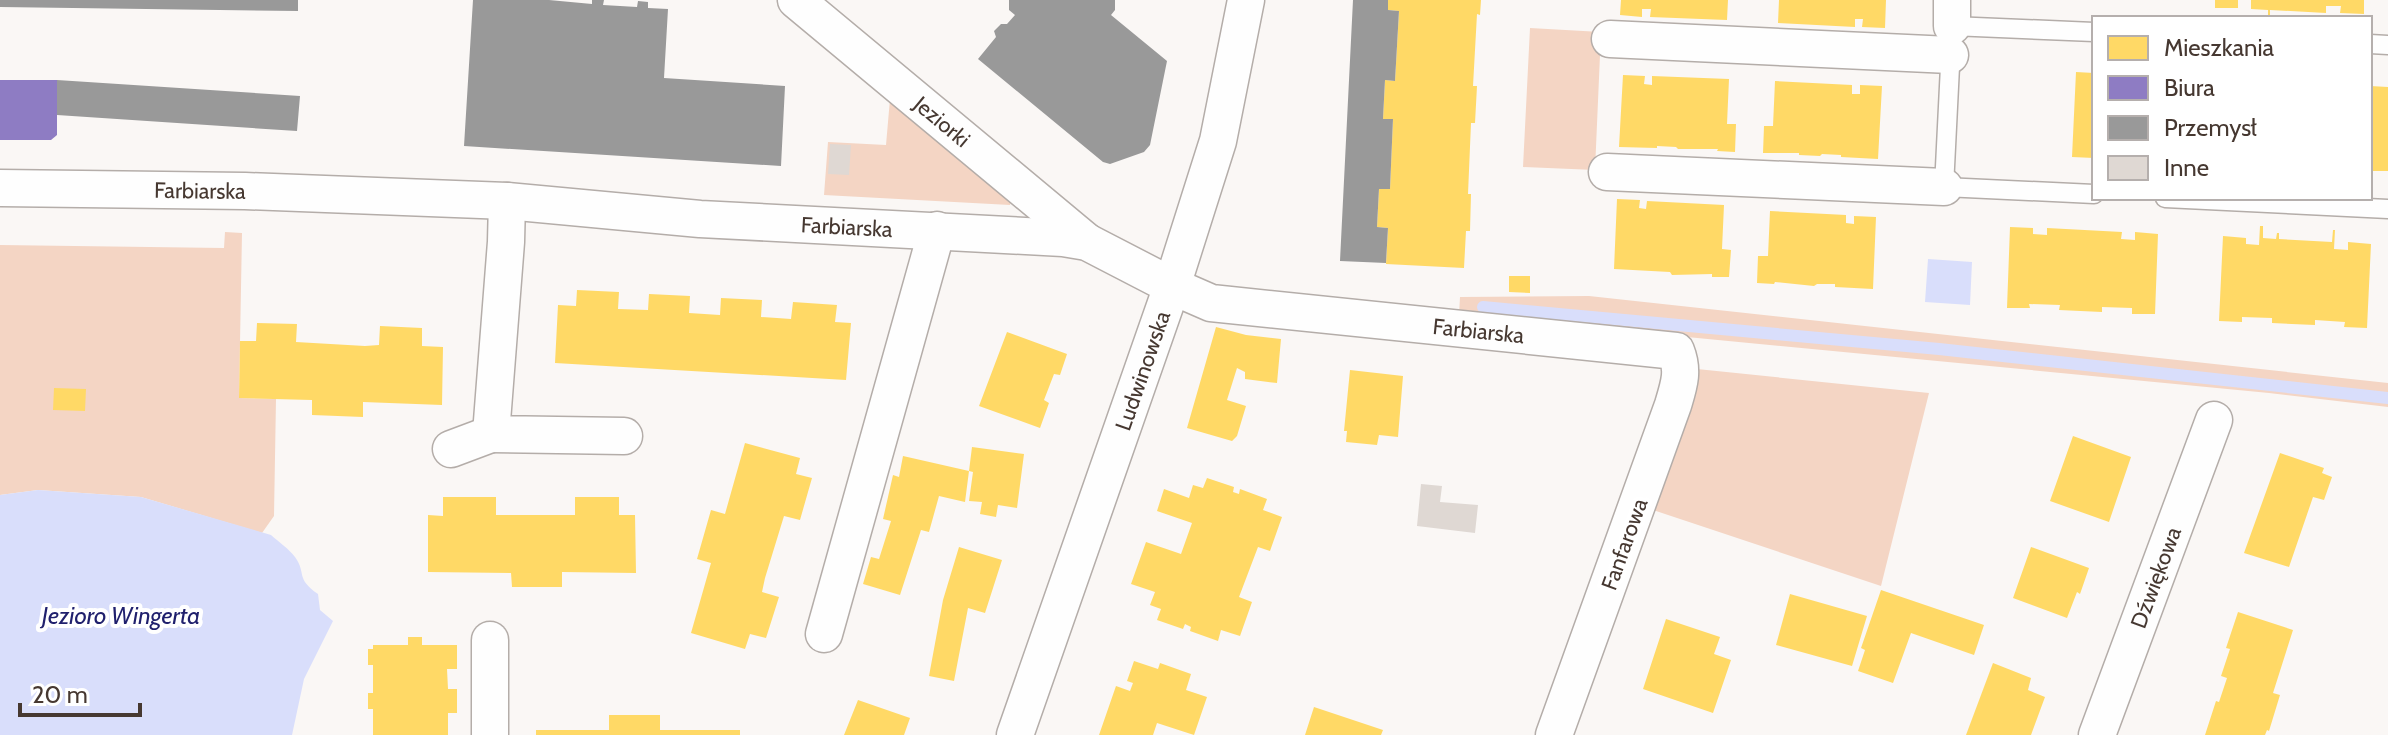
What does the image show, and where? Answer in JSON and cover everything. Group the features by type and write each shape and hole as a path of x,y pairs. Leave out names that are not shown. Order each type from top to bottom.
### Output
{"street":[{"name":"Jeziorki","path":"796,0 1087,242"},
{"name":"Ludwinowska","path":"1015,735 1172,286 1218,141 1246,0"},
{"path":"1610,39 1951,27"},
{"path":"1607,172 1944,187"},
{"name":"Farbiarska","path":"0,188 245,191 507,201 700,219 1063,238 1087,242 1211,303 1676,351"},
{"path":"491,434 507,201"},
{"path":"824,634 937,230"},
{"name":"Fanfarowa","path":"1554,735 1673,405 1682,365 1676,351"},
{"name":"Dźwiękowa","path":"2097,735 2214,420"},
{"path":"451,449 491,434 624,436"},
{"path":"490,640 490,735"}],"lane":[{"path":"2092,32 1951,27 1944,187 2092,194"},
{"path":"2206,200 2388,209"}],"shaded area":[{"path":"1530,28 1601,32 1595,170 1523,167"},
{"path":"890,99 1012,197 1010,205 824,195 828,142 886,145"},
{"path":"225,232 242,233 239,398 276,399 274,516 262,533 141,497 38,490 0,495 0,245 224,248"},
{"path":"1589,296 2388,383 2388,407 1459,315 1460,297"},
{"path":"1697,369 1929,393 1881,586 1653,510"}],"water":[{"path":"1928,259 1972,262 1970,305 1925,302"},
{"name":"Jezioro Wingerta","path":"38,490 141,497 271,535 290,551 306,584 318,594 320,610 333,621 304,679 292,735 0,735 0,495"}],"building: Mieszkania":[{"path":"1388,0 1481,0 1480,15 1477,14 1473,86 1477,86 1475,123 1471,123 1470,231 1466,231 1464,268 1386,264 1388,228 1377,227 1379,189 1390,189 1393,119 1383,119 1385,80 1395,81 1399,11 1388,10"},
{"path":"1621,0 1728,0 1727,20 1650,17 1651,9 1642,9 1642,17 1620,15"},
{"path":"1779,0 1886,0 1885,28 1862,27 1863,19 1855,19 1855,27 1778,23"},
{"path":"2215,0 2238,0 2238,8 2215,8"},
{"path":"2251,0 2364,0 2364,14 2340,13 2341,6 2326,6 2326,13 2270,10 2268,16 2268,10 2251,9"},
{"path":"2076,72 2092,73 2092,158 2072,157"},
{"path":"1623,75 1645,76 1644,84 1652,85 1652,76 1729,79 1727,124 1736,124 1735,152 1657,146 1619,147"},
{"path":"1775,81 1852,85 1852,94 1860,94 1860,85 1882,86 1878,159 1763,153 1764,126 1773,126"},
{"path":"2372,86 2388,87 2388,171 2372,171"},
{"path":"1617,199 1640,200 1639,208 1646,209 1647,201 1724,205 1722,249 1731,250 1729,277 1614,269"},
{"path":"1770,211 1846,215 1846,223 1854,224 1854,216 1876,217 1873,289 1835,287 1835,284 1757,283 1758,256 1768,256"},
{"path":"2260,226 2263,226 2263,238 2276,239 2279,233 2279,239 2332,242 2335,230 2334,249 2348,250 2348,242 2371,244 2367,328 2344,327 2345,322 2315,320 2315,325 2272,323 2272,318 2242,317 2242,322 2219,321 2223,236 2246,238 2246,244 2259,245"},
{"path":"2010,227 2033,228 2033,234 2047,235 2047,228 2122,232 2121,239 2135,240 2135,232 2158,234 2155,314 2132,314 2132,308 2102,307 2102,312 2059,310 2060,305 2029,304 2030,308 2007,308"},
{"path":"1509,276 1530,276 1530,293 1509,292"},
{"path":"577,290 619,292 618,309 648,310 649,294 690,296 689,313 720,315 721,298 762,300 761,317 791,319 793,302 837,305 835,322 851,323 846,380 555,363 558,305 576,306"},
{"path":"257,323 297,324 296,342 365,346 379,345 380,326 422,328 422,346 443,347 442,405 363,402 363,417 312,415 312,400 239,398 240,341 256,341"},
{"path":"1216,327 1246,335 1281,339 1277,383 1245,379 1245,372 1237,368 1227,400 1246,406 1237,436 1232,441 1187,428"},
{"path":"1007,332 1067,354 1060,375 1054,374 1044,400 1049,403 1040,428 979,406"},
{"path":"1350,370 1403,376 1398,437 1379,435 1377,445 1346,442 1347,431 1344,431"},
{"path":"54,388 86,389 85,411 53,410"},
{"path":"2073,436 2131,457 2109,522 2050,501"},
{"path":"745,443 800,458 796,474 812,478 800,520 784,516 765,578 762,592 779,597 766,638 750,634 745,649 691,633 711,563 697,559 711,510 725,514"},
{"path":"972,447 1024,454 1017,508 998,505 996,517 980,514 982,502 969,501"},
{"path":"2280,453 2324,468 2322,473 2332,477 2324,500 2313,497 2289,567 2244,553"},
{"path":"903,456 969,471 965,502 939,496 929,532 921,530 900,595 863,584 871,557 879,559 891,521 883,519 893,475 899,477"},
{"path":"1207,478 1234,487 1233,492 1239,494 1240,489 1267,499 1263,510 1282,517 1270,551 1258,547 1239,597 1252,602 1240,636 1221,630 1218,641 1190,631 1191,627 1185,624 1183,629 1157,620 1161,609 1150,605 1155,592 1131,584 1146,542 1181,554 1192,523 1157,511 1164,489 1189,498 1193,485 1203,488"},
{"path":"443,497 496,497 496,515 575,515 575,497 619,497 619,515 635,515 636,573 562,572 562,587 512,587 511,573 428,572 428,515 443,516"},
{"path":"959,547 1002,560 985,613 968,608 954,681 929,676 943,600"},
{"path":"2031,547 2089,568 2067,618 2013,598"},
{"path":"1881,590 1984,625 1974,655 1911,633 1893,683 1858,671 1865,650 1861,648"},
{"path":"1790,594 1867,616 1852,666 1776,645"},
{"path":"2238,612 2293,630 2273,693 2280,695 2265,735 2205,735 2227,678 2221,676"},
{"path":"1666,619 1720,637 1714,654 1731,660 1713,713 1643,689"},
{"path":"408,637 422,637 422,645 457,645 457,669 447,669 448,689 457,689 457,713 448,713 448,735 373,735 373,709 368,709 368,693 373,693 373,665 368,665 368,649 373,649 373,645 408,645"},
{"path":"1134,661 1158,669 1160,663 1191,674 1186,690 1207,697 1194,735 1157,723 1153,735 1099,735 1116,686 1130,691 1133,683 1127,681"},
{"path":"1993,663 2031,678 2028,690 2045,697 2031,735 1966,735"},
{"path":"858,700 910,718 904,735 844,735"},
{"path":"1314,707 1383,730 1381,735 1305,735"},
{"path":"609,715 660,715 660,730 740,730 740,735 536,735 536,730 609,730"}],"building: Biura":[{"path":"0,80 57,80 57,135 51,140 0,140"}],"building: Przemysł":[{"path":"0,0 298,0 298,11 0,7"},
{"path":"473,0 549,0 592,4 592,0 604,0 603,5 637,7 638,1 648,2 648,8 668,9 664,78 785,86 781,166 464,146"},
{"path":"1009,0 1115,0 1115,10 1111,15 1167,61 1150,145 1144,152 1110,164 1103,162 978,59 996,37 994,31 1015,15 1009,10"},
{"path":"1353,0 1388,0 1388,10 1399,11 1395,81 1385,80 1383,119 1393,119 1390,189 1379,189 1377,227 1388,228 1386,263 1340,261"},
{"path":"57,80 300,96 297,131 57,115"}],"building: Inne":[{"path":"830,144 851,145 849,175 828,174"},
{"path":"1421,484 1442,486 1440,502 1478,505 1475,533 1417,526"}],"waterway":[{"path":"1483,307 1939,349 2388,398"}]}
